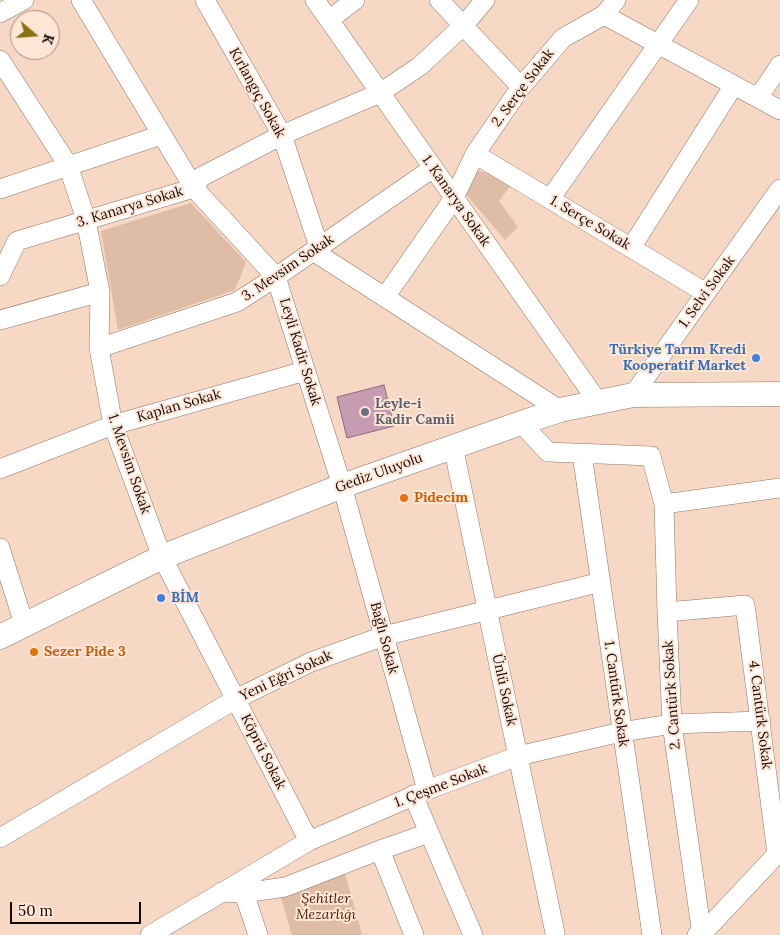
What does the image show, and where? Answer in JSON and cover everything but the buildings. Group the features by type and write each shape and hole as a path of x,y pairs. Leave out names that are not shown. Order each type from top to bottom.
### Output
{"street":[{"path":"0,13 24,0"},
{"name":"Leyli Kadir Sokak","path":"81,0 194,188 276,277 342,486"},
{"name":"Kırlangıç Sokak","path":"205,0 282,135 316,249"},
{"name":"1. Kanarya Sokak","path":"314,0 598,402"},
{"path":"329,20 355,0"},
{"path":"439,0 464,24 521,87"},
{"name":"3. Kanarya Sokak","path":"0,276 17,241 194,188 201,177 282,135 380,93 420,66 464,24 485,0"},
{"name":"2. Serçe Sokak","path":"385,297 454,198 475,154 521,87 562,38 604,15 616,0"},
{"path":"550,199 690,0"},
{"path":"604,15 780,110"},
{"name":"1. Mevsim Sokak","path":"0,60 68,165 86,220 100,292 99,348 113,425 162,557"},
{"path":"758,98 780,65"},
{"path":"631,248 734,85"},
{"path":"0,189 161,135"},
{"name":"1. Serçe Sokak","path":"475,154 706,293"},
{"name":"3. Mevsim Sokak","path":"99,348 237,302 433,168"},
{"name":"1. Selvi Sokak","path":"633,395 780,189"},
{"path":"316,249 385,297 560,410"},
{"path":"0,320 100,292"},
{"name":"Kaplan Sokak","path":"0,469 113,425 305,371"},
{"name":"Gediz Uluyolu","path":"0,637 162,557 342,486 521,422 560,410 633,395 780,394"},
{"path":"521,422 548,452 582,454"},
{"name":"Ünlü Sokak","path":"453,446 555,933"},
{"name":"2. Cantürk Sokak","path":"582,454 650,456 664,504 672,724 700,935"},
{"name":"1. Cantürk Sokak","path":"582,454 652,935"},
{"name":"Bağlı Sokak","path":"342,486 384,636 429,833 473,935"},
{"path":"664,504 780,488"},
{"path":"0,548 24,624"},
{"name":"Köprü Sokak","path":"162,557 309,841"},
{"name":"Yeni Eğri Sokak","path":"0,838 236,699 311,662 384,636 601,582"},
{"name":"4. Cantürk Sokak","path":"667,612 745,605 777,854 700,935"},
{"name":"1. Çeşme Sokak","path":"154,934 220,892 309,841 420,793 518,756 622,732 672,724 760,721"},
{"path":"220,892 244,893 286,887 429,833"},
{"path":"380,850 414,935"},
{"path":"244,893 258,935"}],"green space":[{"path":"476,171 496,174 513,182 499,201 518,227 505,240 464,192"},
{"path":"191,203 246,262 235,290 118,330 101,231"},
{"name":"Şehitler Mezarlığı","path":"344,869 362,935 292,935 280,895"}],"place":[{"name":"Türkiye Tarım Kredi Kooperatif Market","path":"756,358"},
{"name":"Leyle-i Kadir Camii","path":"365,412"},
{"name":"Pidecim","path":"404,498"},
{"name":"BİM","path":"161,598"},
{"name":"Sezer Pide 3","path":"34,652"}]}
